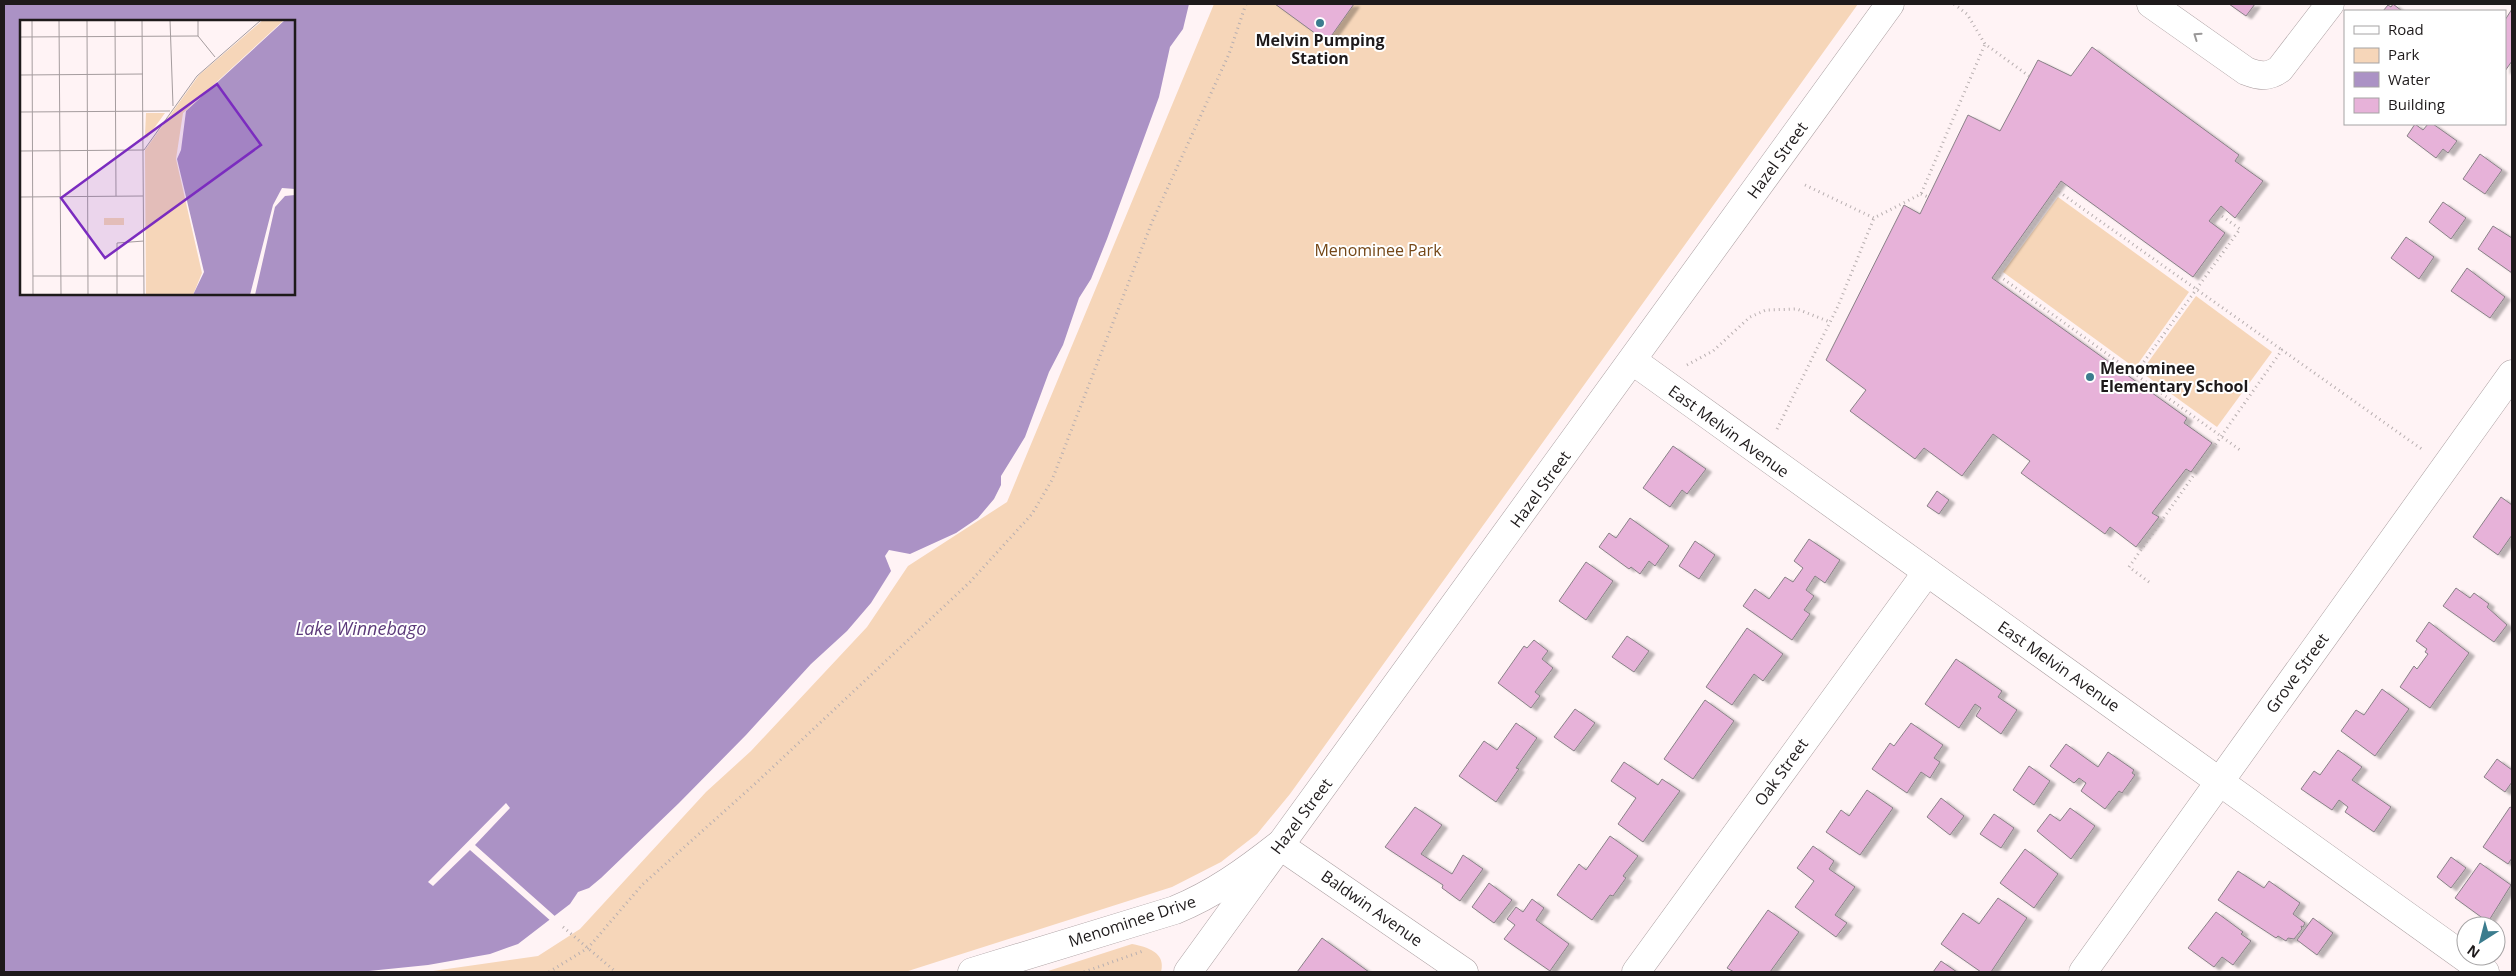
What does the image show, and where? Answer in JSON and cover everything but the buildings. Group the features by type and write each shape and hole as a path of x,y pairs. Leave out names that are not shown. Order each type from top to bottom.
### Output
{"street":[{"name":"Hazel Street","path":"1188,972 1633,361 1890,4"},
{"path":"2151,4 2237,64 2257,75 2274,74 2280,70 2330,4"},
{"name":"East Melvin Avenue","path":"1633,361 2220,780 2485,972"},
{"name":"Grove Street","path":"2083,972 2512,374"},
{"name":"Oak Street","path":"1636,972 1927,572"},
{"name":"Menominee Drive","path":"972,972 1175,910 1199,900 1239,877 1279,845"},
{"name":"Baldwin Avenue","path":"1279,845 1464,972"}],"path":[{"path":"549,972 588,948 642,885 901,648 970,582 1032,514 1052,480 1148,232 1229,54 1246,4"},
{"path":"1954,4 1967,14 1985,44 2029,76"},
{"path":"1777,429 1830,322 1874,218 1921,194 1985,44"},
{"path":"1805,184 1874,218"},
{"path":"2240,450 1998,275 2057,190 2423,450"},
{"path":"1921,194 1928,197"},
{"path":"2135,374 2240,229 2216,212"},
{"path":"1687,365 1713,351 1750,317 1766,310 1796,309 1830,322"},
{"path":"2099,355 2102,350"},
{"path":"2149,582 2129,567 2282,350"},
{"path":"563,928 616,972"},
{"path":"1084,972 1143,951"}],"green space":[{"name":"Menominee Park","path":"1214,4 1858,4 1290,794 1257,834 1221,862 1172,887 905,972 426,972 538,956 580,929 706,792 751,751 867,627 908,566 1007,502"},
{"path":"2058,197 2189,292 2135,368 2003,272"},
{"path":"2196,296 2272,352 2217,427 2141,372"},
{"path":"1132,944 1149,949 1158,955 1162,965 1161,972 1045,972"}],"water":[{"name":"Lake Winnebago","path":"4,4 1189,4 1183,29 1170,47 1159,97 1091,279 1079,298 1063,345 1049,372 1025,437 1001,476 1001,485 994,499 978,518 956,533 910,554 889,550 885,556 891,571 871,603 847,631 811,664 746,735 679,803 601,878 589,888 578,892 570,904 518,944 490,954 428,965 359,972 4,972"}],"pier":[{"path":"506,803 510,808 475,845 557,918 552,922 470,850 433,886 428,882"}],"place":[{"name":"Melvin Pumping Station","path":"1320,23"},
{"name":"Menominee Elementary School","path":"2090,377"}]}
